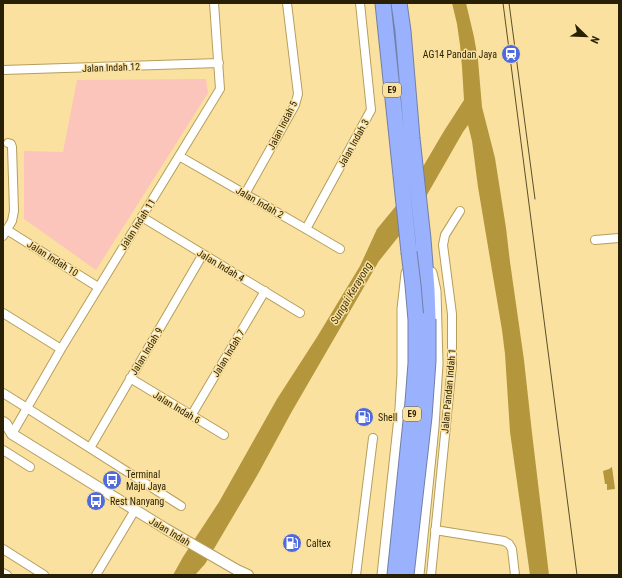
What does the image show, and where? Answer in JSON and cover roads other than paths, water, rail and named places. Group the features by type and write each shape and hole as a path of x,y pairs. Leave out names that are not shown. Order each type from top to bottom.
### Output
{"highway":[{"name":"E9","path":"383,3 400,178 416,320 416,363 413,402 395,575"},
{"name":"E9","path":"399,3 423,237 428,318 428,361 424,417 406,575"}],"main road":[{"path":"385,561 387,566 392,571 397,573 408,573 413,570 418,570 433,427 437,364 435,291 423,237"},
{"path":"383,575 400,416 403,374 404,309 409,252"},
{"path":"376,575 385,561"}],"street":[{"name":"Jalan Indah 11","path":"7,435 27,408 98,287 220,89 214,3"},
{"name":"Jalan Indah 5","path":"245,194 295,105 298,94 287,3"},
{"name":"Jalan Indah 3","path":"306,229 371,110 360,3"},
{"name":"Jalan Indah 12","path":"3,70 219,63"},
{"path":"5,233 12,221 14,210 12,147 11,144 8,143"},
{"name":"Jalan Indah 2","path":"179,156 340,249"},
{"name":"Jalan Pandan Indah 1","path":"431,575 452,365 452,314 443,245 445,236 460,211"},
{"name":"Jalan Indah 4","path":"142,217 300,313"},
{"name":"Jalan Indah 10","path":"5,233 98,287"},
{"path":"595,240 619,238"},
{"name":"Jalan Indah 9","path":"90,448 203,254"},
{"name":"Jalan Indah 7","path":"191,416 265,291"},
{"path":"3,313 61,349"},
{"name":"Jalan Indah 6","path":"130,378 224,435"},
{"path":"3,393 181,506"},
{"name":"Jalan Indah","path":"3,422 6,424 7,435 166,529 248,575"},
{"path":"433,427 446,427"},
{"path":"356,575 373,438"},
{"path":"3,450 30,467"},
{"path":"96,575 135,510"},
{"path":"435,530 504,541 509,544 512,550 515,575"},
{"path":"3,549 44,575"},
{"path":"3,573 7,575"}],"water":[{"name":"Sungai Kerayong","path":"452,3 466,3 478,60 482,107 495,158 524,360 549,575 530,575 510,432 502,330 478,187 472,141 468,125 424,200 403,231 379,261 205,564 195,575 173,575 219,502 277,399 360,266 377,229 414,182 464,100 460,45"},
{"path":"612,467 615,489 607,490 607,484 605,484 603,471"}],"tram line":[{"path":"503,3 577,575"},
{"path":"509,3 535,199"}],"place":[{"name":"AG14 Pandan Jaya","path":"511,54"},
{"name":"Shell","path":"364,417"},
{"name":"Terminal Maju Jaya","path":"112,480"},
{"name":"Rest Nanyang","path":"96,501"},
{"name":"Caltex","path":"292,543"}]}
